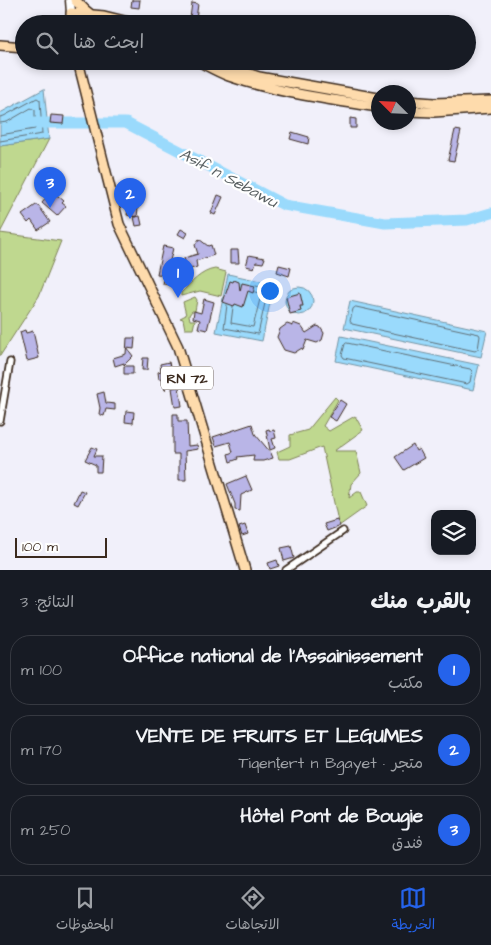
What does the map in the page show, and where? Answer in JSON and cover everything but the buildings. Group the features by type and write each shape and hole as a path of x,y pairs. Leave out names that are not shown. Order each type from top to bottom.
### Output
{"main road":[{"path":"70,0 71,13 93,15"},
{"path":"75,0 93,15"},
{"path":"0,45 15,46"},
{"name":"RN 72","path":"80,70 119,224 178,347 245,570"},
{"path":"217,70 256,84 294,93 371,106"},
{"path":"239,70 259,76 371,97"},
{"path":"416,102 434,103 491,101"},
{"path":"416,111 491,108"}],"street":[{"path":"0,421 10,362"},
{"path":"286,570 344,531"}],"green space":[{"path":"49,139 0,233 0,146"},
{"path":"0,233 61,241 39,296 0,356"},
{"path":"215,269 226,272 221,296 200,291 181,296 181,293 197,278 205,272"},
{"path":"195,297 197,300 195,311 192,311 189,315 190,320 195,320 193,329 185,329 183,319 180,318 186,315 183,302"},
{"path":"335,397 338,400 323,426 329,431 355,416 363,430 334,451 356,451 361,473 351,484 349,498 357,492 361,492 367,506 339,526 322,447 290,459 279,459 277,452 290,446 290,435 308,430"}],"water":[{"path":"44,89 49,139 0,146 0,113"},
{"path":"228,274 274,284 262,341 216,332"},
{"path":"299,287 309,291 313,301 309,311 299,315 289,311 285,301 289,291"},
{"path":"350,301 487,331 481,357 344,328"},
{"path":"341,336 479,365 473,390 336,361"}],"waterway":[{"name":"Asif n Sebawu","path":"33,123 126,123 284,205 385,223 467,220 491,213"}],"place":[{"name":"Hôtel Pont de Bougie","path":"50,208"},
{"name":"VENTE DE FRUITS ET LEGUMES","path":"130,219"},
{"name":"Office national de l'Assainissement","path":"178,298"}]}
